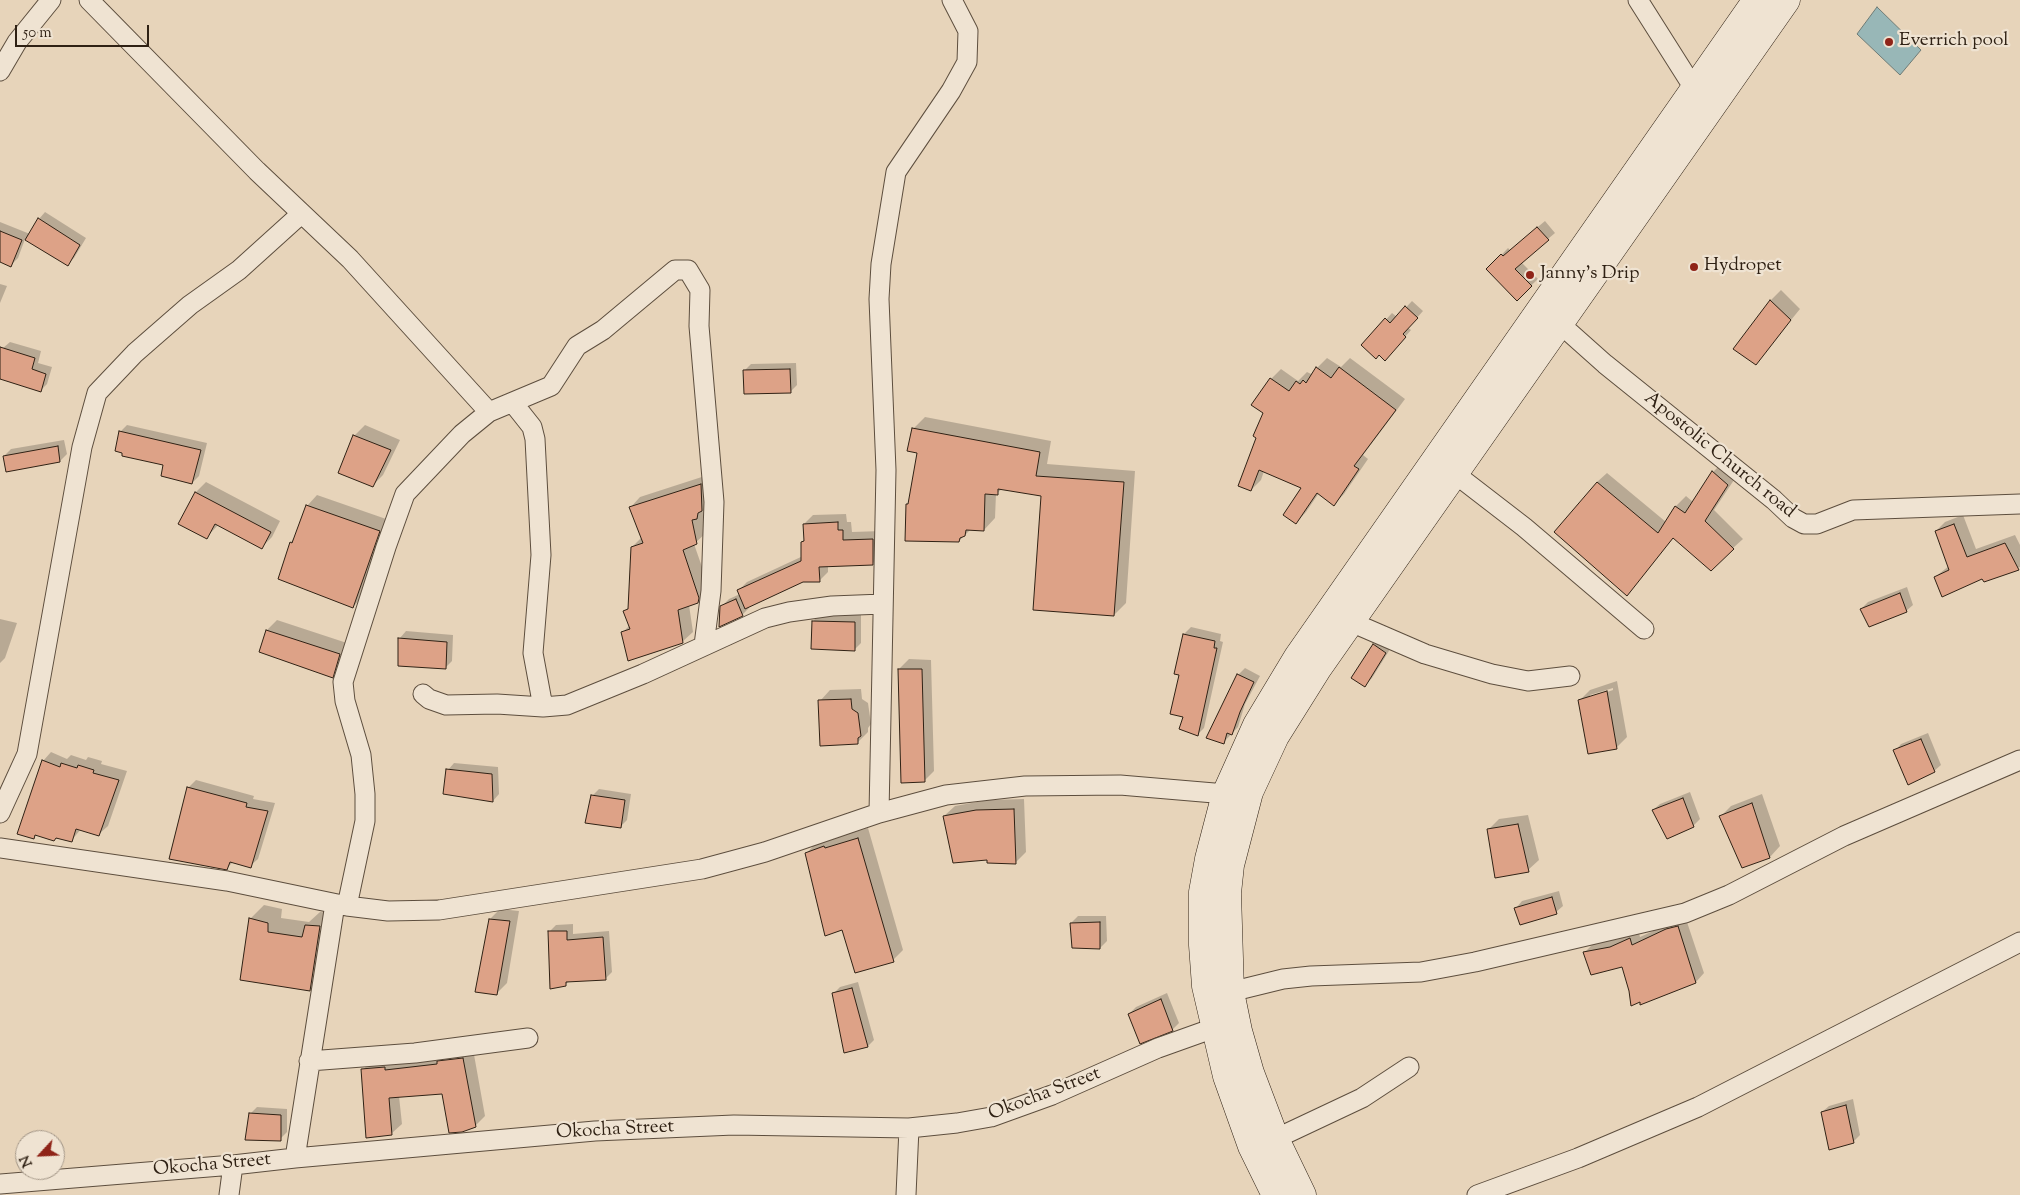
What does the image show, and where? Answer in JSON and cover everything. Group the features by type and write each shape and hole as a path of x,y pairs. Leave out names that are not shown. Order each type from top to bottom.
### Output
{"main road":[{"path":"1276,1195 1252,1146 1227,1076 1214,1028 1206,986 1202,945 1203,892 1209,859 1226,794 1258,725 1298,657 1757,0"},
{"path":"1302,1195 1275,1139 1250,1073 1238,1031 1230,992 1228,893 1230,865 1249,792 1275,736 1317,670 1786,0"}],"street":[{"path":"0,71 17,42 51,0"},
{"path":"89,0 160,74 301,214 350,259 489,412"},
{"path":"879,813 886,470 879,299 881,264 896,172 951,91 967,62 968,31 952,0"},
{"path":"1638,0 1695,90"},
{"path":"0,812 27,754 82,447 97,393 135,353 190,304 239,270 301,214"},
{"path":"295,1158 309,1062 341,905 365,821 365,794 361,755 345,701 343,682 405,494 462,434 489,412 551,386 577,346 603,330 675,270 688,270 700,290 699,326 714,502 711,592 704,646"},
{"name":"Apostolic Church road","path":"1560,323 1605,364 1766,493 1793,518 1804,524 1816,524 1852,510 2020,504"},
{"path":"513,403 532,427 535,439 541,555 533,653 543,707"},
{"path":"1454,474 1524,527 1644,629"},
{"path":"422,694 429,699 446,705 497,704 543,707 567,705 643,674 765,618 789,612 832,606 883,604"},
{"path":"1351,622 1425,654 1492,674 1528,681 1570,676"},
{"path":"1230,992 1283,979 1311,976 1421,972 1475,962 1685,913 1729,895 1844,836 2020,760"},
{"path":"0,848 227,881 341,905 388,911 440,910 702,869 765,852 879,813 946,794 1025,786 1120,784 1226,794"},
{"path":"1477,1195 1578,1158 1698,1107 2020,942"},
{"name":"Okocha Street","path":"0,1184 233,1165 595,1131 734,1125 909,1128 991,1117 1052,1096 1158,1048 1214,1028"},
{"path":"309,1062 415,1053 528,1038"},
{"path":"1275,1139 1362,1098 1409,1067"},
{"path":"906,1195 909,1128"},
{"path":"229,1195 233,1165"}],"water":[{"name":"Everrich pool","path":"1877,7 1921,50 1900,75 1857,34"}],"building":[{"path":"38,218 80,245 68,266 25,240"},
{"path":"1537,227 1549,240 1515,269 1532,286 1517,301 1486,269 1501,254 1503,256"},
{"path":"0,231 22,240 11,267 0,262"},
{"path":"1770,300 1791,320 1756,365 1733,349"},
{"path":"1405,306 1418,318 1403,334 1406,337 1385,361 1379,355 1376,359 1361,345 1385,318 1390,323"},
{"path":"0,347 35,358 32,369 46,374 41,392 0,379"},
{"path":"1316,367 1331,378 1339,367 1396,410 1354,466 1359,469 1334,506 1317,493 1296,524 1283,515 1301,488 1259,470 1251,491 1238,486 1256,438 1253,436 1263,413 1251,405 1270,378 1289,391 1296,381 1300,384 1303,380 1306,383"},
{"path":"790,369 791,393 744,394 743,370"},
{"path":"912,428 1040,452 1036,476 1124,482 1114,616 1033,610 1041,496 998,489 998,495 985,494 984,531 966,530 965,536 960,538 959,542 905,541 906,504 908,504 917,453 907,451"},
{"path":"119,431 201,450 192,484 161,476 163,465 122,456 122,453 115,451"},
{"path":"353,435 391,450 373,487 338,473"},
{"path":"58,446 60,462 6,472 3,456"},
{"path":"1712,471 1728,485 1705,521 1734,549 1711,571 1673,538 1627,596 1554,532 1597,482 1658,533 1675,506 1685,513"},
{"path":"701,484 702,511 698,513 697,519 692,520 697,544 683,550 699,598 698,603 678,610 683,643 628,661 621,632 630,629 623,611 628,609 631,547 643,543 629,507"},
{"path":"195,492 271,532 262,549 215,524 207,539 178,524"},
{"path":"306,505 380,531 353,608 278,579 290,542 292,543"},
{"path":"838,522 838,530 843,530 843,540 873,539 873,565 819,567 820,582 803,582 745,609 737,590 801,561 801,542 804,541 803,524"},
{"path":"1954,524 1967,557 2005,543 2019,570 1984,582 1982,579 1942,597 1934,577 1949,570 1935,531"},
{"path":"1900,593 1907,612 1869,627 1860,609"},
{"path":"736,599 743,616 719,627 720,606"},
{"path":"812,621 855,622 855,651 811,649"},
{"path":"266,630 340,654 333,678 259,652"},
{"path":"1183,634 1215,641 1214,648 1217,648 1198,736 1179,729 1183,717 1170,714 1179,675 1174,674"},
{"path":"398,638 447,642 446,669 398,666"},
{"path":"1373,644 1386,653 1365,687 1351,678"},
{"path":"898,669 922,669 925,782 901,783"},
{"path":"1237,674 1254,682 1232,735 1227,733 1224,744 1206,738"},
{"path":"1607,691 1617,749 1588,754 1578,700"},
{"path":"851,699 852,709 858,713 861,736 858,738 858,744 820,746 818,700"},
{"path":"1921,739 1935,772 1908,785 1893,750"},
{"path":"42,760 60,767 61,763 77,768 78,765 94,770 93,773 119,780 99,836 76,829 72,842 56,838 54,841 35,835 34,839 17,834"},
{"path":"446,769 492,774 493,802 443,794"},
{"path":"187,787 247,803 246,807 268,811 251,868 230,862 227,870 169,859"},
{"path":"591,795 625,800 621,828 585,823"},
{"path":"1683,798 1694,827 1667,839 1652,810"},
{"path":"1752,803 1770,858 1742,868 1719,816"},
{"path":"1014,809 1016,864 987,863 987,860 953,863 943,816 976,810"},
{"path":"1518,824 1529,872 1495,878 1487,829"},
{"path":"858,838 894,962 855,973 842,930 825,936 805,853 824,846 825,848"},
{"path":"1552,897 1557,914 1520,925 1514,908"},
{"path":"249,918 268,923 268,932 302,937 305,925 320,926 310,991 240,980"},
{"path":"489,919 510,921 497,995 475,992"},
{"path":"1100,922 1100,949 1072,948 1070,923"},
{"path":"1678,926 1696,983 1640,1005 1640,1002 1631,1006 1622,967 1591,975 1583,952 1610,947 1630,938 1632,945 1666,929"},
{"path":"548,931 567,931 567,940 603,937 606,980 566,982 566,986 550,989"},
{"path":"852,988 868,1047 844,1053 832,993"},
{"path":"1161,999 1173,1031 1140,1044 1128,1014"},
{"path":"463,1058 476,1127 462,1132 449,1133 442,1094 389,1098 392,1135 366,1138 361,1069 385,1067 385,1070 437,1064 437,1061"},
{"path":"1846,1105 1854,1143 1829,1150 1821,1112"},
{"path":"249,1113 281,1115 281,1141 245,1140"}],"place":[{"name":"Everrich pool","path":"1889,42"},
{"name":"Hydropet","path":"1694,267"},
{"name":"Janny's Drip","path":"1530,275"}]}
